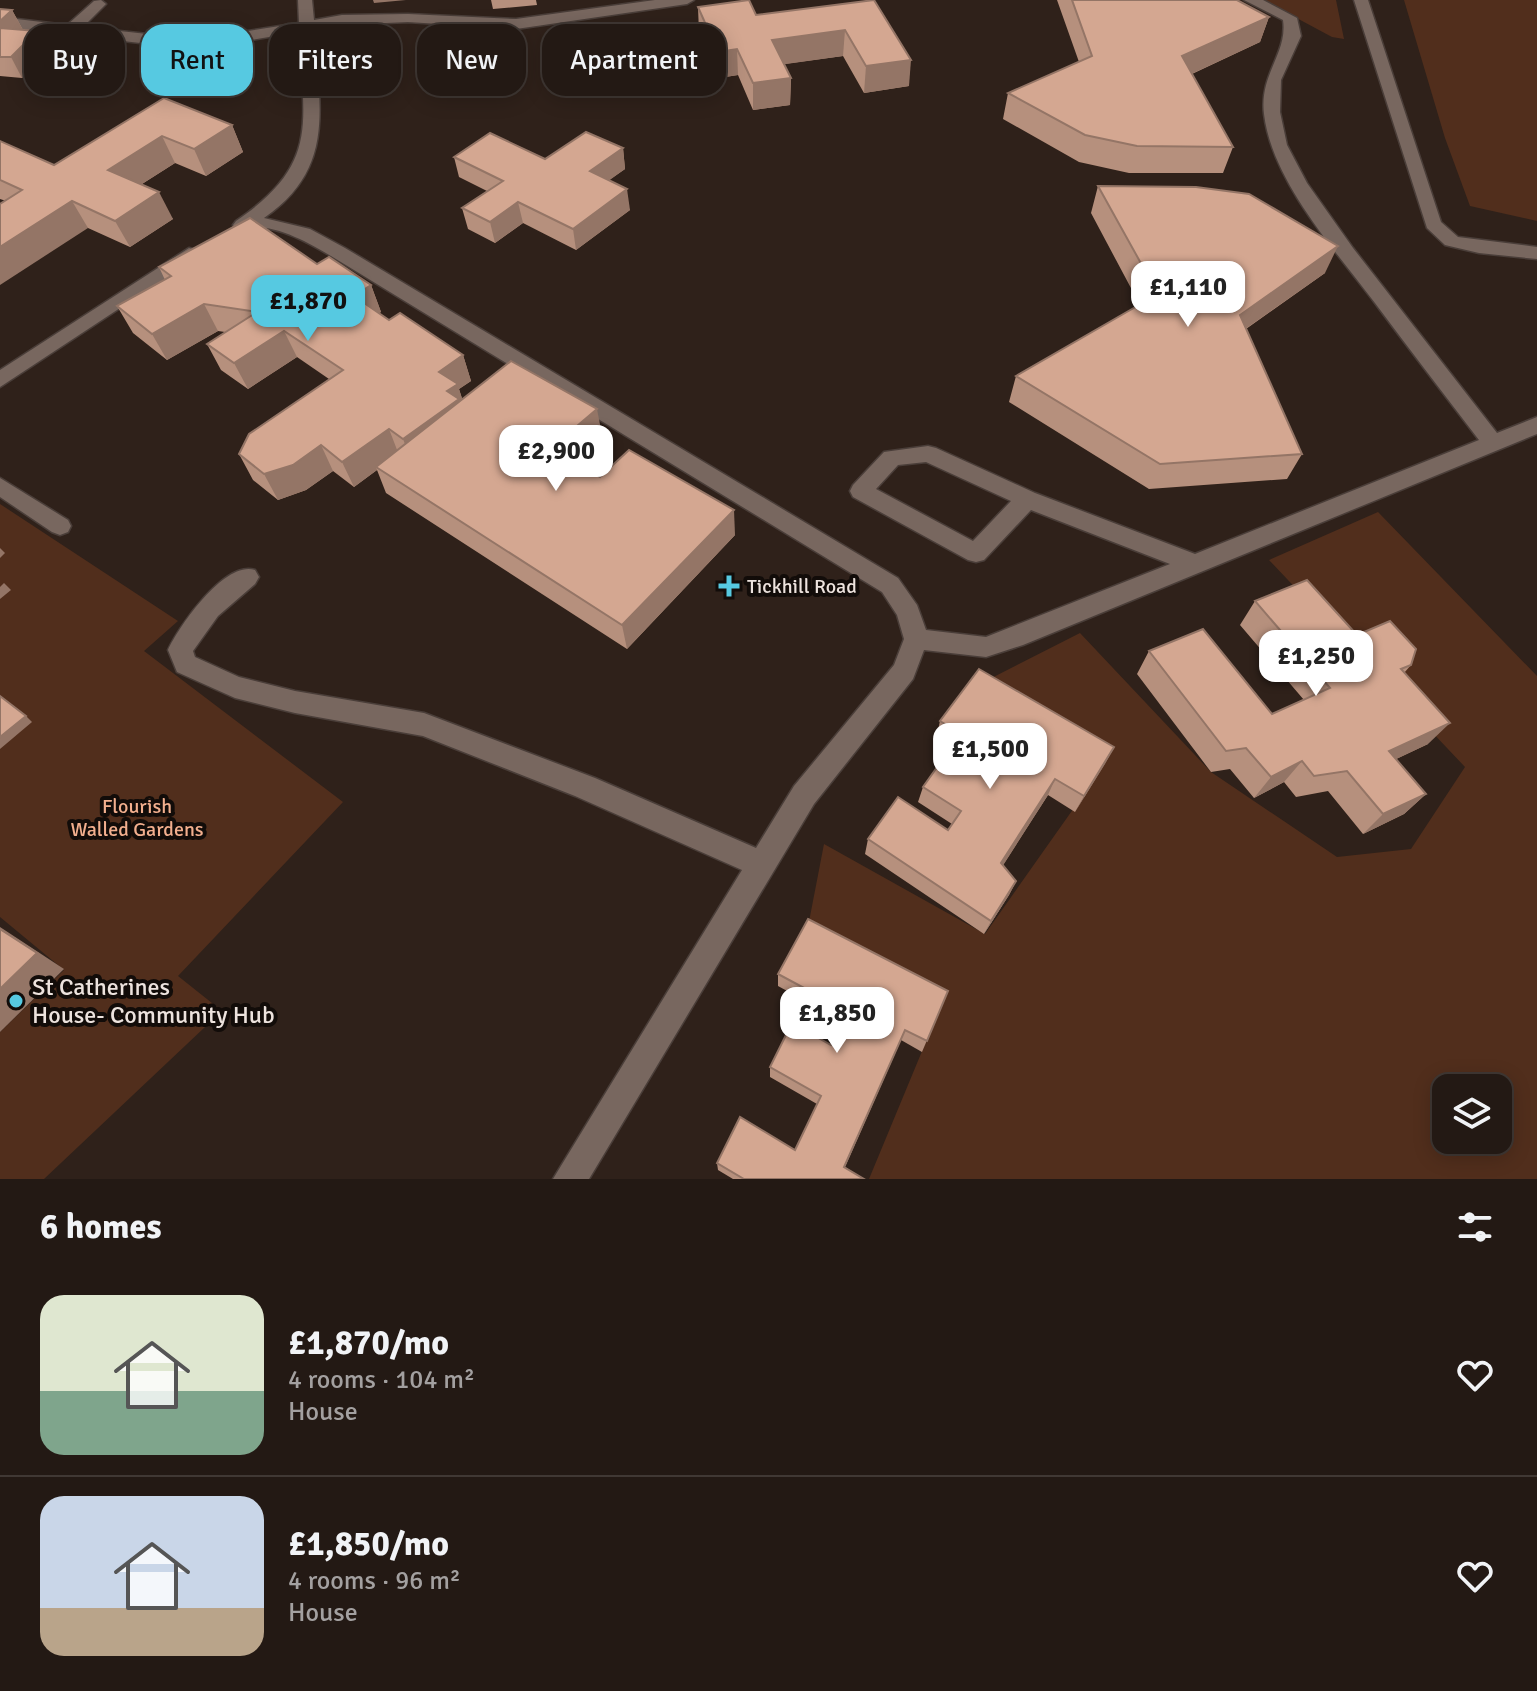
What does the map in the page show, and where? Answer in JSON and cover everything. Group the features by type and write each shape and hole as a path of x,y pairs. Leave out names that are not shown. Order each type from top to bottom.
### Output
{"lane":[{"path":"305,0 306,24"},
{"path":"326,24 384,18 516,24 687,0"},
{"path":"1251,0 1290,18 1293,36 1273,80 1272,112 1279,145 1298,183 1415,345 1493,443"},
{"path":"1361,0 1433,224 1452,241 1537,253"},
{"path":"77,24 99,4"},
{"path":"0,22 24,25"},
{"path":"125,36 197,43 269,32"},
{"path":"225,234 250,221 286,190 304,164 312,135 310,96"},
{"path":"250,221 304,233 338,252 890,585 908,612 916,639 904,671 804,795 570,1179"},
{"path":"0,380 199,248"},
{"path":"916,639 986,647 1537,425"},
{"path":"1027,499 976,553 861,491 892,458 928,454 1027,499 1195,564"},
{"path":"0,486 60,526"},
{"path":"247,577 211,604 180,650 186,664 209,678 295,702 424,725 629,805 762,865"}],"green space":[{"path":"1263,0 1336,0 1344,39 1332,37"},
{"path":"1404,0 1537,0 1537,221 1470,206 1445,138"},
{"name":"Flourish Walled Gardens","path":"0,504 178,621 144,651 343,802 178,976 222,1011 44,1179 0,1179 0,1032 64,970 0,917"},
{"path":"1378,512 1537,676 1537,1179 869,1179 942,1003 807,932 824,844 985,934 1105,764 974,687 1080,633 1211,772 1337,857 1411,849 1465,767 1269,560"}],"building":[{"path":"749,0 756,15 874,0 911,60 866,66 845,30 772,40 791,78 753,83 737,49 726,51 726,24 706,24 698,7"},
{"path":"1072,0 1237,0 1269,17 1182,56 1233,147 1137,146 1085,135 1008,93 1092,56"},
{"path":"0,9 12,10 0,21"},
{"path":"0,28 24,30 24,44 11,57 0,57"},
{"path":"164,98 232,125 194,149 162,136 108,170 159,192 115,221 72,201 0,247 0,204 22,190 0,180 0,141 54,165"},
{"path":"586,132 623,148 590,171 627,189 573,229 518,202 490,222 462,208 503,181 454,157 490,133 545,159"},
{"path":"1098,186 1196,187 1249,194 1338,246 1240,315 1302,454 1160,464 1016,376 1158,294"},
{"path":"250,218 317,264 329,257 371,285 354,296 389,320 400,313 463,355 439,372 458,384 447,391 459,399 403,439 389,429 342,462 321,445 293,465 264,474 239,454 249,434 343,370 284,331 234,363 207,344 257,312 204,304 152,334 117,306 171,276 159,267"},
{"path":"511,361 597,409 551,448 600,477 629,450 734,510 622,625 376,467"},
{"path":"1307,580 1357,635 1390,621 1416,649 1411,665 1401,669 1450,723 1389,751 1426,794 1383,814 1347,771 1314,776 1302,761 1271,777 1246,748 1226,751 1149,651 1203,629 1272,714 1330,688 1255,601"},
{"path":"979,669 1114,747 1084,796 1055,779 1001,863 1016,881 991,921 868,839 898,797 948,830 961,811 923,787 955,742 985,761 991,752 940,721"},
{"path":"0,696 26,716 0,737"},
{"path":"808,919 948,991 927,1041 905,1030 844,1167 864,1179 744,1179 717,1163 740,1117 795,1150 821,1096 770,1067 792,1023 831,1045 847,1011 778,974"},
{"path":"0,929 37,953 0,989"}],"place":[{"name":"Tickhill Road","path":"729,586"},
{"name":"St Catherines House- Community Hub","path":"16,1001"}]}
